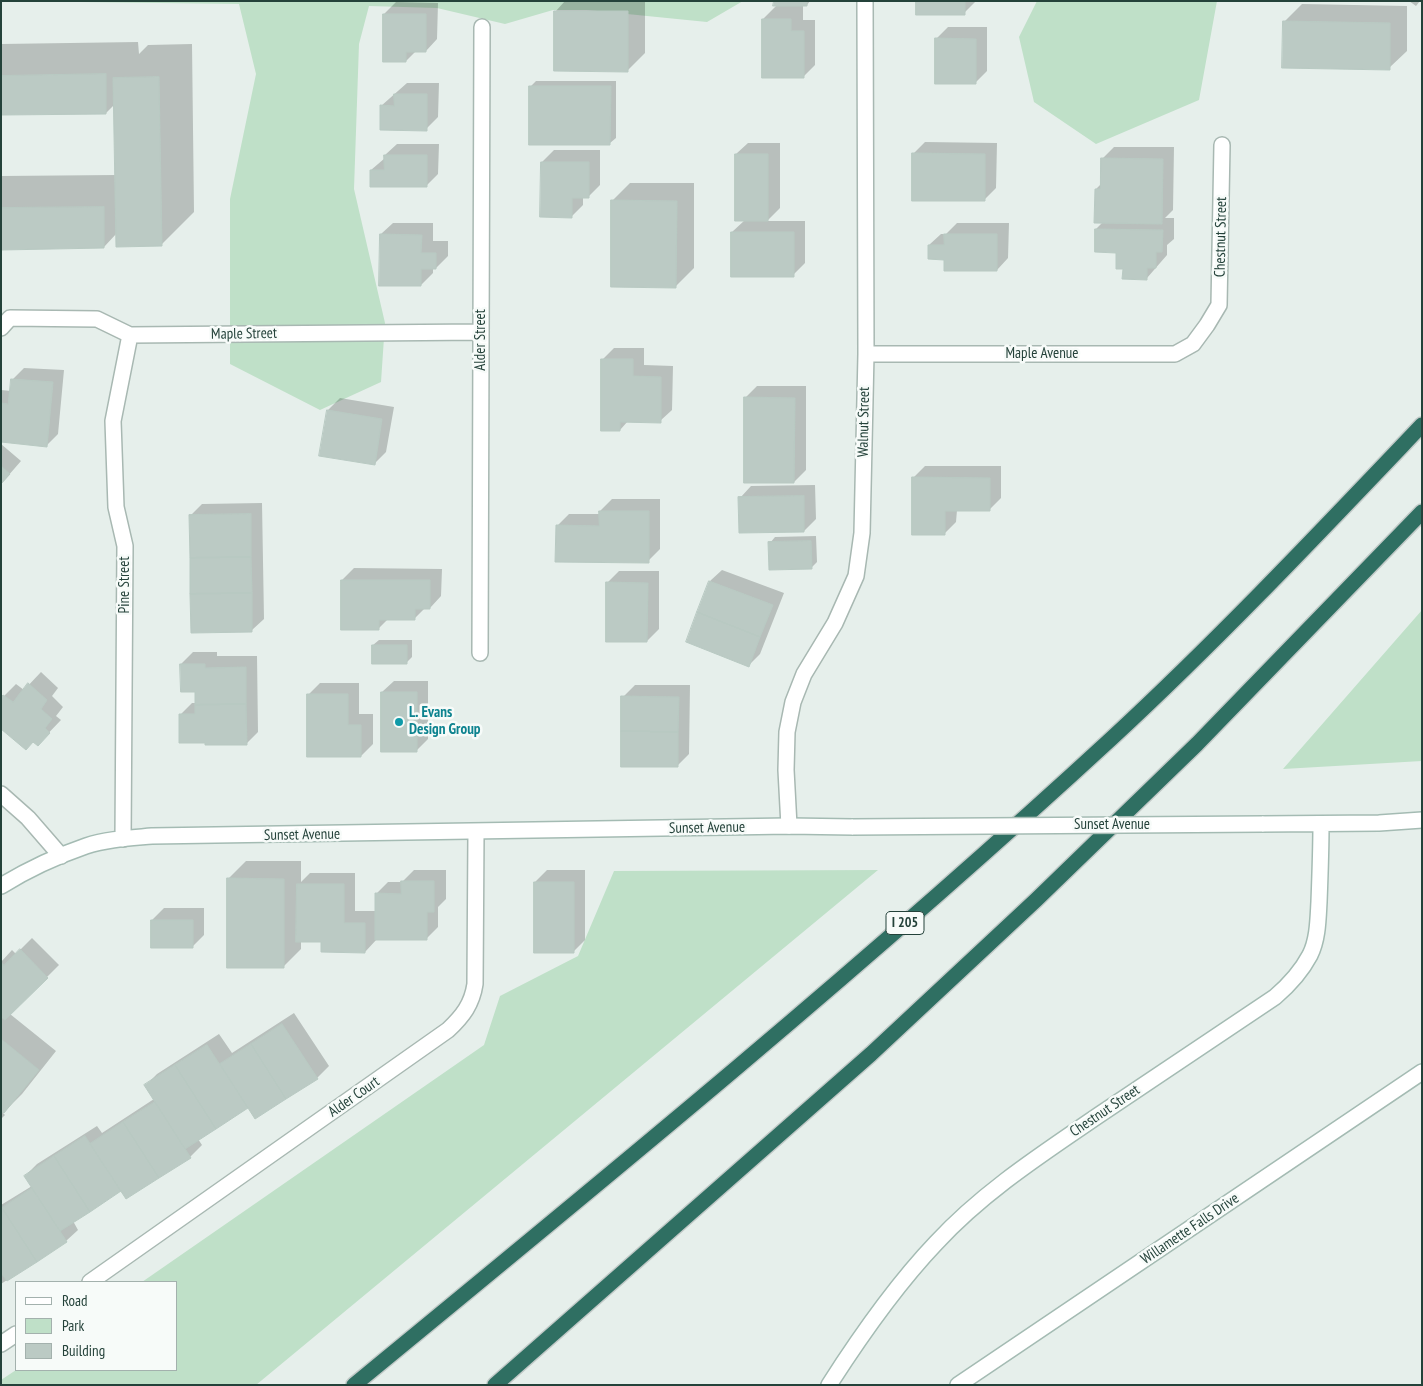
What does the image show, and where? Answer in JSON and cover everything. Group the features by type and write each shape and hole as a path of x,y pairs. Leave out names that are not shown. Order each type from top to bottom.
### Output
{"highway":[{"name":"I 205","path":"354,1385 809,1007 1042,801 1114,736 1226,626 1422,425"},
{"path":"495,1385 871,1054 1036,900 1198,744 1422,512"}],"street":[{"name":"Walnut Street","path":"788,826 786,761 787,732 792,702 804,674 835,623 856,576 862,533 866,354 865,1"},
{"name":"Alder Street","path":"480,653 482,27"},
{"name":"Chestnut Street","path":"1207,326 1219,305 1222,145"},
{"name":"Maple Street","path":"6,323 97,319 130,335 481,332"},
{"name":"Maple Avenue","path":"866,354 1175,354 1193,344 1207,326"},
{"name":"Pine Street","path":"123,838 125,546 116,507 114,421 130,335"},
{"path":"1,794 28,818 61,856"},
{"name":"Sunset Avenue","path":"1,886 18,876 88,845 123,838 152,836 788,826 1379,824 1422,820"},
{"name":"Chestnut Street","path":"829,1385 855,1345 898,1286 936,1242 981,1201 1031,1161 1290,984 1311,954 1317,932 1321,824"},
{"name":"Alder Court","path":"91,1281 448,1030 460,1018 473,998 475,984 476,832"},
{"name":"Willamette Falls Drive","path":"958,1385 1422,1072"},
{"path":"1,1344 15,1335"}],"green space":[{"path":"1,1 743,1 707,22 587,10 553,10 505,24 437,8 369,6 359,44 354,189 385,323 381,382 320,410 230,364 230,199 256,74 239,4"},
{"path":"1037,1 1217,1 1199,100 1096,144 1034,102 1019,37"},
{"path":"1422,610 1422,761 1283,769"},
{"path":"878,870 256,1385 1,1385 1,1380 15,1371 178,1371 178,1281 143,1281 484,1045 500,996 578,956 614,871"}],"building":[{"path":"774,1 807,1 807,6 773,6"},
{"path":"916,1 965,1 965,15 916,15"},
{"path":"554,11 628,11 628,72 554,71"},
{"path":"383,14 426,14 426,52 406,52 406,62 383,62"},
{"path":"762,19 791,19 791,31 804,31 804,78 762,78"},
{"path":"1283,21 1390,23 1390,70 1282,68"},
{"path":"935,38 976,39 976,84 935,84"},
{"path":"106,74 106,114 1,115 1,76"},
{"path":"159,77 162,246 116,247 113,78"},
{"path":"529,86 611,86 610,145 529,145"},
{"path":"394,94 427,94 427,131 380,130 380,105 394,106"},
{"path":"912,153 985,154 985,201 912,201"},
{"path":"735,154 768,154 768,221 735,221"},
{"path":"384,155 427,155 427,187 370,187 370,170 384,170"},
{"path":"1101,158 1163,159 1162,224 1094,223 1095,189 1100,189"},
{"path":"541,162 589,162 589,198 572,198 572,218 540,217"},
{"path":"611,200 677,201 676,288 611,287"},
{"path":"104,207 104,248 1,250 1,208"},
{"path":"1095,229 1163,230 1162,252 1156,252 1156,268 1147,268 1147,280 1122,279 1123,269 1116,269 1116,253 1095,252"},
{"path":"731,232 794,232 794,277 731,277"},
{"path":"380,234 422,235 421,253 436,253 436,269 421,269 421,286 379,286"},
{"path":"944,234 997,234 997,271 944,271 944,260 928,259 928,245 944,245"},
{"path":"601,359 633,359 633,376 661,377 661,423 620,422 620,431 601,431"},
{"path":"11,379 53,382 47,447 1,442 1,403 8,404"},
{"path":"744,397 795,398 794,483 744,483"},
{"path":"327,410 382,419 375,465 319,456"},
{"path":"1,466 10,474 1,484"},
{"path":"912,477 990,478 990,511 945,511 945,535 912,535"},
{"path":"804,496 804,532 739,533 738,497"},
{"path":"599,511 649,511 649,563 555,562 556,525 599,526"},
{"path":"251,514 251,557 190,558 189,515"},
{"path":"811,541 812,569 769,570 768,542"},
{"path":"251,557 252,593 190,594 190,558"},
{"path":"341,580 430,580 430,609 415,609 415,620 379,620 379,630 341,630"},
{"path":"709,581 773,605 760,637 697,612"},
{"path":"606,582 648,583 647,642 606,642"},
{"path":"252,593 252,632 191,633 190,594"},
{"path":"697,612 760,637 749,667 686,642"},
{"path":"372,645 407,645 407,664 372,664"},
{"path":"180,664 205,664 205,668 246,667 246,704 195,705 195,692 181,692"},
{"path":"28,683 47,700 41,709 52,719 45,728 50,733 38,746 33,742 26,750 1,729 1,697 3,695 13,702"},
{"name":"L. Evans Design Group","path":"381,692 417,692 417,752 381,752"},
{"path":"307,694 348,694 348,725 361,725 361,757 307,757"},
{"path":"621,696 679,697 678,732 621,731"},
{"path":"246,704 247,745 179,743 179,714 195,714 195,705"},
{"path":"621,731 678,732 678,767 621,767"},
{"path":"227,878 284,879 284,968 227,968"},
{"path":"401,881 434,881 434,912 427,912 427,940 375,940 375,893 401,894"},
{"path":"534,882 574,882 574,953 534,953"},
{"path":"297,884 344,884 344,923 365,923 365,953 321,952 321,942 296,942"},
{"path":"151,920 193,920 193,948 151,948"},
{"path":"20,949 48,978 5,1020 1,1017 1,963 4,965"},
{"path":"282,1024 318,1079 286,1099 251,1044"},
{"path":"1,1039 39,1070 4,1113 1,1111"},
{"path":"251,1044 286,1099 255,1119 220,1064"},
{"path":"207,1045 248,1108 216,1129 175,1065"},
{"path":"175,1065 216,1129 185,1149 144,1085"},
{"path":"155,1102 191,1158 159,1178 123,1122"},
{"path":"123,1122 159,1178 126,1199 90,1144"},
{"path":"85,1136 121,1191 90,1212 54,1156"},
{"path":"54,1156 90,1212 60,1231 24,1176"},
{"path":"32,1188 67,1242 37,1262 2,1208"},
{"path":"2,1208 37,1262 7,1281 1,1273"}],"place":[{"name":"L. Evans Design Group","path":"399,722"}]}
